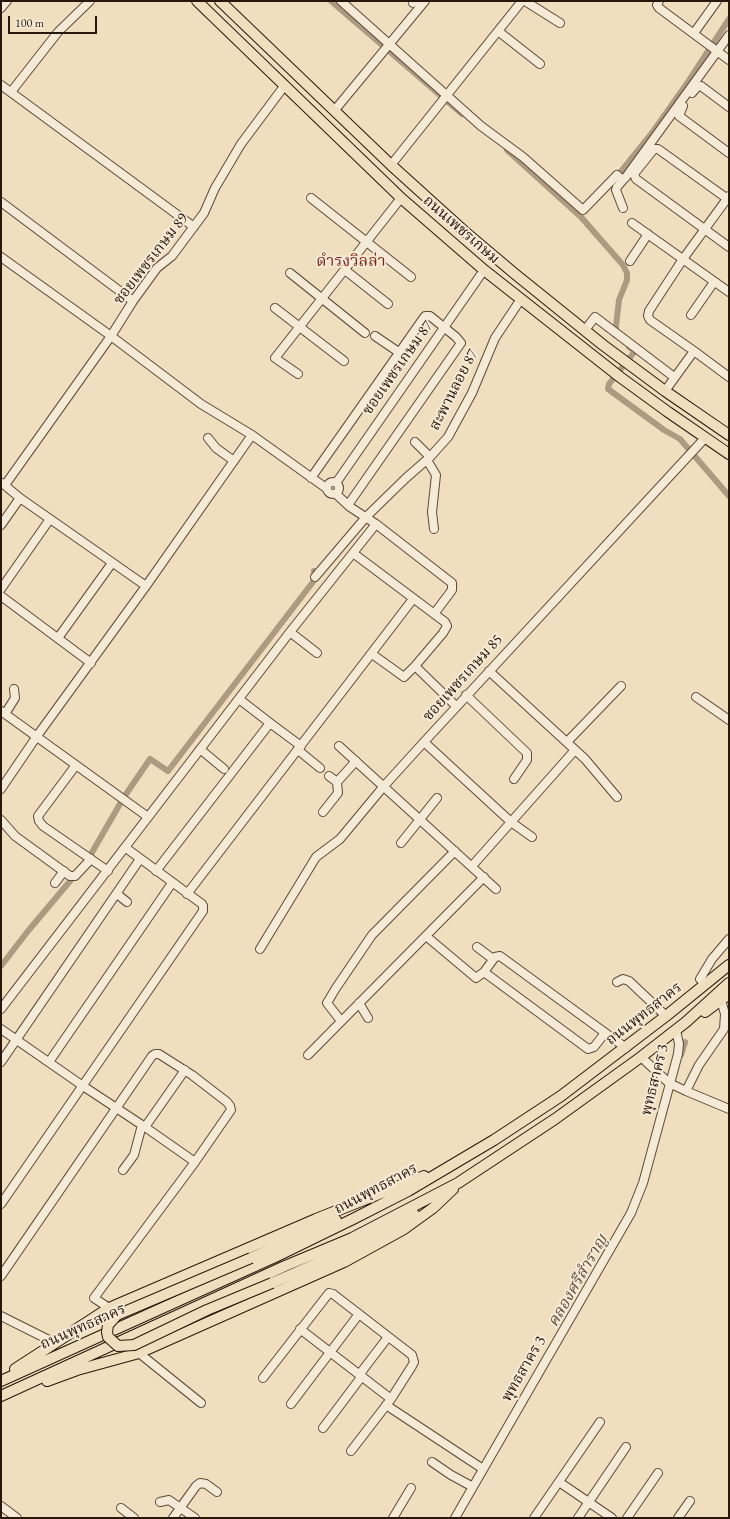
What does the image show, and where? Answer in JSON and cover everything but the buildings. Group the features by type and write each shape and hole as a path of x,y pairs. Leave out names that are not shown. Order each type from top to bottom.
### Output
{"main road":[{"name":"ถนนเพชรเกษม","path":"197,1 401,198 484,270 701,441 729,454"},
{"name":"ถนนเพชรเกษม","path":"220,1 391,165 493,256 626,362 729,435"},
{"path":"434,226 443,213"},
{"path":"484,270 493,256"},
{"path":"505,287 515,274"},
{"path":"705,982 729,959"},
{"name":"ถนนพุทธสาคร","path":"1,1380 275,1257 383,1204 450,1166 494,1140 561,1096 626,1048 705,982 729,964"},
{"name":"ถนนพุทธสาคร","path":"1,1396 285,1266 352,1238 458,1183 556,1119 641,1057 686,1022 729,983"},
{"path":"686,1022 725,997"},
{"path":"450,1166 251,1258 117,1315 108,1325 108,1337 118,1346 134,1345 207,1310 368,1242 423,1209 458,1183"},
{"path":"1,1380 54,1343 109,1308 316,1219 450,1166"},
{"path":"1,1396 77,1370 139,1353 344,1262 404,1229 422,1217 443,1199 458,1183"}],"street":[{"path":"1,8 7,1"},
{"path":"11,92 58,32 90,1"},
{"path":"341,1 387,46 445,97 539,171 581,209 585,208 621,178 668,120 729,35"},
{"path":"334,111 425,1"},
{"path":"391,165 498,31 524,1 560,23"},
{"path":"659,1 657,5 659,8 729,60"},
{"path":"694,33 717,1"},
{"path":"498,31 540,64"},
{"path":"1,84 194,227"},
{"name":"ซอยเพชรเกษม 89","path":"3,484 111,336 133,301 157,268 172,256 204,213 215,188 242,144 285,85"},
{"path":"729,107 701,86 698,86 680,111 679,116 729,153"},
{"path":"729,246 705,230 636,179 634,174 636,170 654,149 658,148 728,198 705,230 683,260 650,309 648,316 650,320 729,377"},
{"path":"621,178 616,190 623,208"},
{"path":"311,198 411,277"},
{"path":"298,374 275,358 401,198"},
{"path":"1,202 133,301"},
{"path":"632,223 729,292"},
{"path":"630,260 648,234"},
{"path":"1,257 111,336 201,404 252,435 326,488 330,494 336,494 452,583 452,590 434,614"},
{"path":"344,270 388,304"},
{"name":"ซอยเพชรเกษม 87","path":"336,483 484,270"},
{"path":"290,273 365,333"},
{"path":"691,315 714,282"},
{"name":"สะพานลอย 87","path":"315,577 366,518 448,437 472,393 495,338 521,299"},
{"path":"275,308 344,361"},
{"path":"311,478 425,316 430,316 456,337 461,343 348,504"},
{"path":"585,330 595,317 674,377"},
{"path":"375,336 400,353"},
{"path":"665,391 694,351"},
{"path":"1,789 37,736 146,586 252,435"},
{"path":"208,438 216,448 234,461"},
{"name":"ซอยเพชรเกษม 85","path":"260,949 316,857 340,839 384,786 456,706 701,441"},
{"path":"415,442 428,458 436,475 432,512 434,529"},
{"path":"326,488 332,482 336,483 339,488 336,494"},
{"path":"3,484 20,498 146,586"},
{"path":"1,525 20,498"},
{"path":"1,589 50,519"},
{"path":"1,1009 126,848 148,817 290,632 376,524"},
{"path":"353,553 445,622 447,626 443,633 406,676 402,676 372,654"},
{"path":"58,638 112,563"},
{"path":"1,596 91,663"},
{"path":"187,894 413,599"},
{"path":"290,632 317,653"},
{"path":"415,666 456,706"},
{"path":"488,671 567,742 617,797"},
{"path":"567,742 621,686"},
{"path":"14,689 15,698 3,712 148,817"},
{"path":"466,695 527,753 527,760 514,779"},
{"path":"696,697 729,720"},
{"path":"239,699 300,748 320,768"},
{"path":"156,871 270,723"},
{"path":"424,742 511,822 532,837"},
{"path":"339,746 496,889"},
{"path":"200,750 224,769"},
{"path":"472,866 575,750"},
{"path":"337,782 356,762"},
{"path":"76,765 38,816 39,821 43,826 108,871"},
{"path":"323,812 338,793 337,782 329,776"},
{"path":"401,843 437,798"},
{"path":"1,820 15,836 70,876 75,876 90,859"},
{"path":"1,1204 203,910 203,905 126,848"},
{"path":"341,1021 327,1004 336,988 372,935 455,851"},
{"path":"1,1062 140,859"},
{"path":"55,883 64,871"},
{"path":"308,1055 484,878"},
{"path":"50,1062 172,883"},
{"path":"116,894 128,902"},
{"path":"426,936 474,978 478,978 493,959 500,956 626,1048"},
{"path":"705,982 712,959 729,939"},
{"path":"477,947 493,959"},
{"path":"484,972 584,1048 590,1049 594,1047 605,1033"},
{"path":"617,982 623,978 629,981 666,1016"},
{"path":"683,1090 699,1065 726,1030 725,997"},
{"path":"359,1003 368,1018"},
{"path":"1,1029 195,1162"},
{"name":"พุทธสาคร 3","path":"455,1518 631,1213 643,1184 678,1054 679,1044 676,1030"},
{"path":"1,1276 116,1108 155,1054 159,1054 185,1070 227,1102 231,1110 195,1162 94,1298 109,1308"},
{"path":"641,1057 670,1083 729,1109"},
{"path":"124,1170 134,1155 143,1126 185,1070"},
{"path":"263,1378 329,1293 333,1294 412,1355 414,1362 389,1402 351,1451"},
{"path":"291,1404 359,1314"},
{"path":"1,1316 54,1343"},
{"path":"300,1329 361,1375 389,1402 483,1469"},
{"path":"323,1428 388,1337"},
{"path":"139,1353 201,1403"},
{"path":"534,1518 600,1422"},
{"path":"578,1518 626,1447"},
{"path":"432,1462 451,1475 473,1487"},
{"path":"627,1518 658,1473"},
{"path":"559,1482 612,1518"},
{"path":"173,1518 196,1486 200,1483 206,1484 217,1492"},
{"path":"393,1518 411,1488"},
{"path":"160,1502 169,1500 195,1518"},
{"path":"682,1516 690,1501"},
{"path":"1,1506 17,1518"},
{"path":"121,1508 134,1518"}],"waterway":[{"path":"331,1 462,114"},
{"path":"615,179 652,133 688,82 729,19"},
{"path":"507,150 581,217 623,265 627,273 627,280 619,300 615,335"},
{"path":"629,347 635,351 609,384 608,389 664,430 680,439 729,496"},
{"path":"87,861 124,797 150,759 168,771 316,578 314,571"},
{"path":"1,966 76,874"},
{"name":"คลองศรีสำราญ","path":"681,1055 685,1042"}],"district":[{"name":"ดำรงวิลล่า","path":"351,262"}]}
